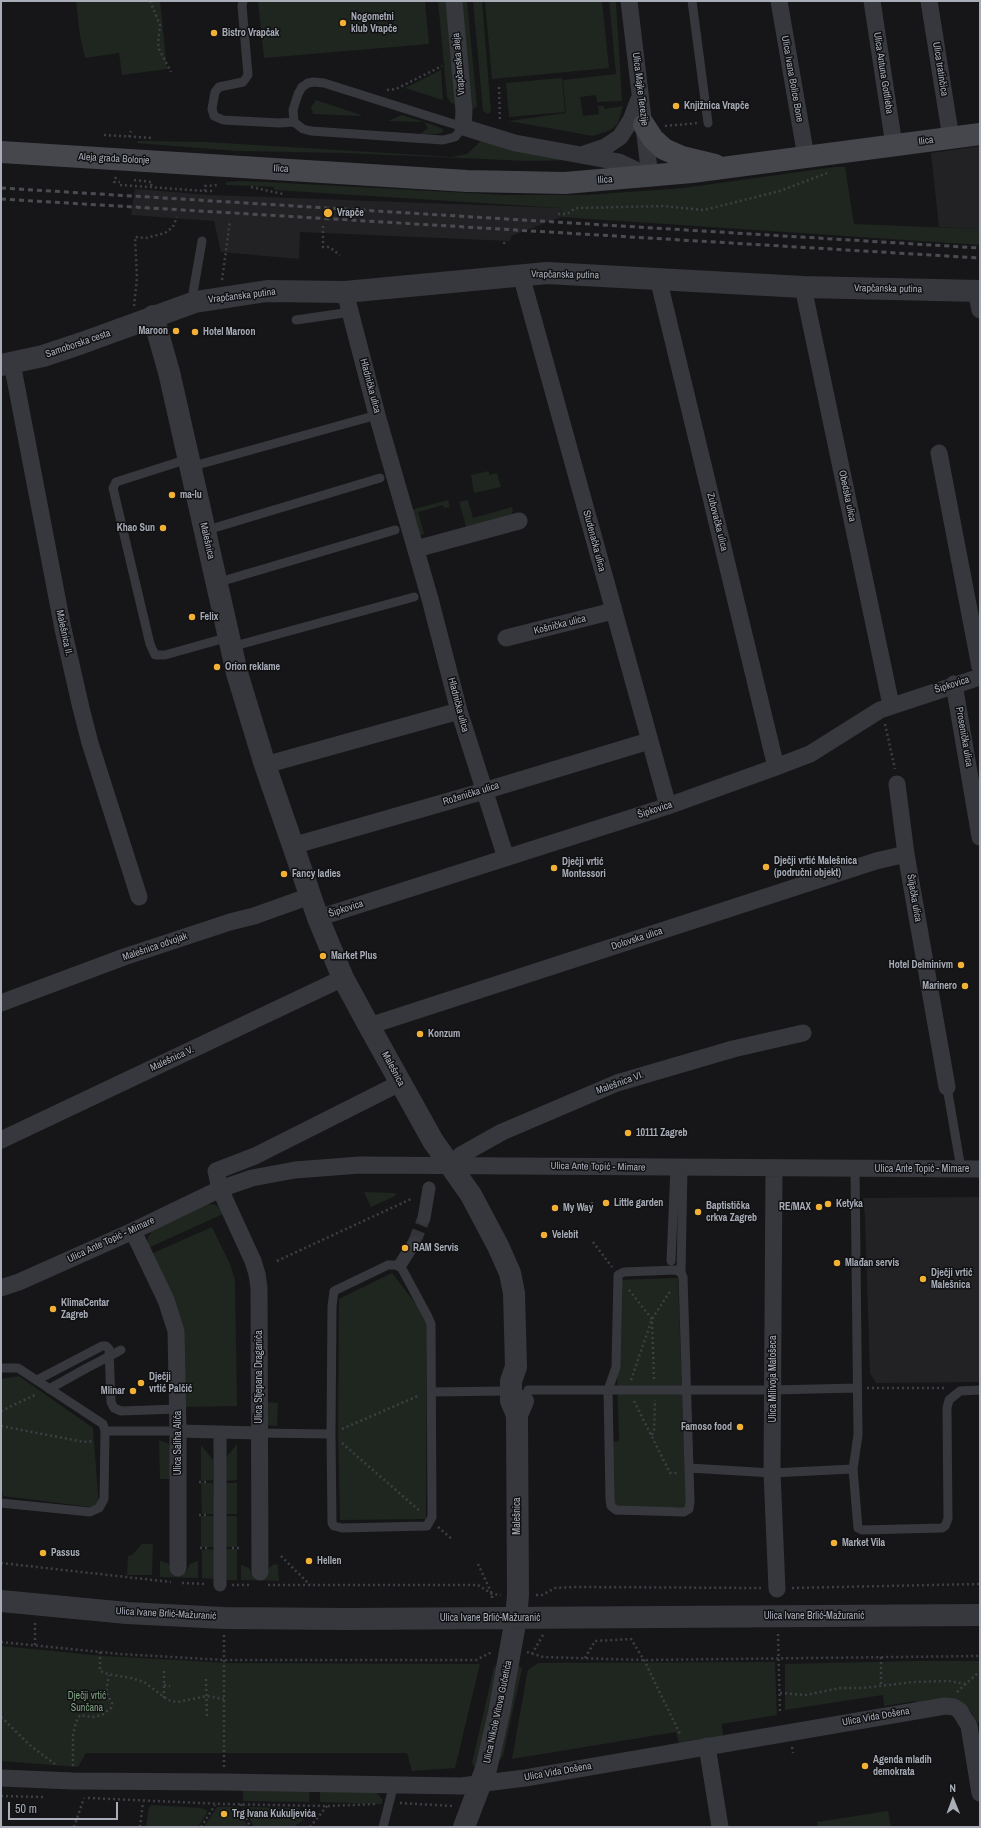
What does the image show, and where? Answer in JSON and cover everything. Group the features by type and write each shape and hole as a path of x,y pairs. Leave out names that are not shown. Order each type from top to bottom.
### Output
{"main road":[{"path":"653,126 657,144 673,153 704,163 730,168"},
{"name":"Ilica","path":"224,175 530,183 590,181 650,177 730,168 980,134"},
{"name":"Aleja grada Bolonje","path":"1,152 224,175"}],"street":[{"name":"Vrapčanska aleja","path":"454,1 464,111 463,127"},
{"name":"Ulica Majke Terezije","path":"629,1 640,95 653,126 650,177"},
{"name":"Ulica Ivana Bolice Bone","path":"779,1 806,157"},
{"name":"Ulica Antuna Gottlieba","path":"872,1 894,145"},
{"name":"Ulica tratinčica","path":"930,1 951,138"},
{"path":"580,154 605,147 620,137 636,110 640,95"},
{"path":"463,127 515,143 619,162 650,177"},
{"name":"Vrapčanska putina","path":"153,316 194,302 267,291 348,302 521,275 547,273 658,278 979,298"},
{"name":"Studenačka ulica","path":"521,275 668,806"},
{"name":"Zubovačka ulica","path":"658,278 776,767"},
{"name":"Obedska ulica","path":"803,287 886,708"},
{"name":"Hladnička ulica","path":"348,302 377,416 416,549 459,711 506,858"},
{"name":"Samoborska cesta","path":"6,364 43,356 153,316"},
{"name":"Malešnica","path":"153,316 168,372 230,642 265,765 318,918 343,978 433,1140 471,1195 498,1246 510,1273 514,1293 516,1367 523,1381 523,1400 517,1415 518,1595 516,1618"},
{"name":"Malešnica II.","path":"6,364 79,700 90,743 139,897"},
{"name":"Šipkovica","path":"939,453 980,666"},
{"path":"416,549 519,521"},
{"name":"Košnička ulica","path":"506,638 613,611"},
{"name":"Šipkovica","path":"318,918 668,806 776,767 810,754 886,708 980,676"},
{"name":"Prosenička ulica","path":"954,684 980,837"},
{"path":"265,765 459,711"},
{"name":"Roženička ulica","path":"292,846 484,791 649,741"},
{"name":"Šiljačka ulica","path":"897,784 906,854 947,1088"},
{"name":"Dolovska ulica","path":"369,1026 869,863 906,854"},
{"name":"Malešnica odvojak","path":"1,1003 124,957 230,922 254,916 310,896"},
{"name":"Malešnica V.","path":"1,1140 343,978"},
{"name":"Malešnica VI.","path":"451,1167 461,1155 502,1132 617,1083 733,1049 803,1033"},
{"path":"220,1189 216,1171 255,1156 400,1083"},
{"name":"Ulica Ante Topić - Mimare","path":"1,1288 19,1282 133,1231 220,1189 252,1178 328,1167 360,1165 451,1167 980,1169"},
{"name":"Ulica Milivoja Matošeca","path":"774,1168 772,1473 777,1588"},
{"path":"424,1218 429,1188"},
{"name":"Ulica Stjepana Draganića","path":"220,1189 257,1274 259,1288 260,1572"},
{"name":"Ulica Saliha Alića","path":"133,1231 173,1318 178,1350 178,1568"},
{"path":"400,1265 414,1243"},
{"path":"178,1431 259,1433"},
{"path":"220,1432 220,1585"},
{"name":"Ulica Ivane Brlić-Mažuranić","path":"1,1601 127,1612 224,1618 345,1619 980,1615"},
{"name":"Ulica Nikole Vitova Gučetića","path":"464,1827 486,1769 499,1713 516,1618"},
{"name":"Ulica Vida Došena","path":"480,1784 918,1710 950,1706 960,1711 969,1726 980,1793"},
{"path":"707,1746 720,1827"},
{"path":"1,1778 73,1781 461,1786 480,1784"}],"lane":[{"path":"243,1 242,6 248,75 243,82 219,88 215,92 212,99 214,116 222,120 279,124 294,122 303,129 311,131 438,140 455,137 463,127 324,83 314,82 308,83 298,94 293,110 294,122"},
{"path":"692,1 708,122"},
{"path":"194,302 193,293 202,241"},
{"path":"296,320 348,302"},
{"path":"377,416 116,482 113,488 150,644 155,655 165,655 230,642 414,596"},
{"path":"204,531 380,478"},
{"path":"216,583 395,530"},
{"path":"947,1088 961,1169"},
{"path":"671,1261 679,1168"},
{"path":"679,1168 681,1273 683,1277 690,1501 689,1509 684,1512 623,1512 616,1510 611,1506 610,1499 608,1390 616,1368 618,1275 624,1272 676,1270 681,1273"},
{"path":"855,1168 858,1435 853,1469 858,1528 862,1530 942,1528 945,1526 948,1519 947,1408 949,1400 960,1391 980,1390"},
{"path":"388,1265 400,1265 431,1324 432,1392 431,1521 427,1526 342,1528 334,1526 332,1523 331,1434 332,1306 334,1291 388,1265"},
{"path":"36,1380 102,1346 106,1346 109,1349 111,1402 114,1408 120,1411 178,1409"},
{"path":"50,1389 121,1350"},
{"path":"1,1368 18,1368 50,1389 103,1424 104,1436 104,1499 99,1508 90,1512 1,1503"},
{"path":"528,1390 772,1390 858,1388"},
{"path":"432,1392 505,1391"},
{"path":"104,1436 178,1431"},
{"path":"259,1433 331,1434"},
{"path":"689,1468 772,1473 853,1469"},
{"path":"382,1827 390,1803 394,1784"}],"path":[{"path":"150,1 160,25 158,44 159,49 171,72"},
{"path":"386,90 396,89 442,66"},
{"path":"499,87 500,122"},
{"path":"653,126 708,122"},
{"path":"130,136 131,131"},
{"path":"104,135 154,138"},
{"path":"558,214 567,214 576,208 664,206 704,210 780,191 834,171"},
{"path":"205,190 205,186 224,175"},
{"path":"123,178 115,177 114,182 120,184 214,191"},
{"path":"130,179 152,182 152,186"},
{"path":"248,186 283,194"},
{"path":"134,292 137,278 136,237 146,238 165,233 173,227 177,217"},
{"path":"221,287 230,221"},
{"path":"323,226 323,247 330,247 340,255"},
{"path":"504,244 505,239"},
{"path":"886,708 888,732 897,784"},
{"path":"276,1261 413,1198 429,1188"},
{"path":"593,1242 652,1319 654,1390 654,1431 652,1435"},
{"path":"858,1388 949,1388 960,1391"},
{"path":"1,1411 50,1389"},
{"path":"432,1392 420,1395 331,1434 453,1540"},
{"path":"1,1426 84,1442 104,1436"},
{"path":"281,1556 310,1586"},
{"path":"478,1564 492,1594"},
{"path":"531,1594 542,1595 555,1588 576,1587 777,1588 980,1584"},
{"path":"35,1623 35,1646"},
{"path":"778,1627 780,1713"},
{"path":"223,1804 224,1628"},
{"path":"532,1654 544,1632"},
{"path":"585,1658 595,1641 631,1639 644,1660 679,1730 683,1742"},
{"path":"1,1642 100,1652 224,1660 476,1660 498,1648"},
{"path":"525,1651 543,1657 644,1660 980,1656"},
{"path":"100,1652 100,1671 110,1675 131,1678 144,1682 170,1701 177,1702 207,1696 224,1699"},
{"path":"881,1657 881,1686"},
{"path":"164,1671 164,1698"},
{"path":"955,1694 980,1671"},
{"path":"73,1772 72,1735 76,1722 80,1715 93,1717 102,1715 111,1708 112,1703 106,1692 110,1675"},
{"path":"206,1679 207,1716"},
{"path":"780,1693 806,1695 840,1688 863,1688 935,1681 966,1684"},
{"path":"164,1685 170,1686"},
{"path":"1,1717 32,1747 59,1767"},
{"path":"1,1796 48,1797"},
{"path":"78,1798 216,1804 327,1806 390,1803 454,1806"},
{"path":"74,1827 84,1798"},
{"path":"140,1827 143,1802"},
{"path":"201,1827 216,1804"},
{"path":"241,1804 250,1827"},
{"path":"310,1827 327,1806"}],"shaded area":[{"path":"980,146 980,229 939,227 931,153"},
{"path":"135,189 210,195 562,208 561,217 511,236 510,241 300,232 299,259 221,252 214,221 131,215"},
{"name":"Dječji vrtić Malešnica","path":"980,1197 980,1382 876,1383 870,1373 863,1198"}],"green space":[{"path":"76,1 160,1 167,69 122,75 119,53 85,58 80,36"},
{"name":"Nogometni klub Vrapče","path":"258,1 425,1 429,44 264,58"},
{"path":"438,1 446,1 455,104 451,103 447,97"},
{"path":"459,1 467,1 477,106 472,110"},
{"path":"473,1 482,1 491,112 488,114 483,111"},
{"path":"485,1 602,1 609,68 492,79"},
{"path":"609,1 616,1 622,101 597,102 596,95 580,97 583,116 599,114 598,106 604,106 604,109 623,106 618,123 611,130 593,136 509,121 566,113 563,80 616,74"},
{"path":"441,70 443,100 405,88"},
{"path":"562,78 565,112 509,117 506,83"},
{"path":"316,100 361,116 313,114 311,107"},
{"path":"402,115 424,122 388,121"},
{"path":"424,122 443,129 443,132 437,134 420,134 428,128"},
{"path":"482,140 580,160 528,161 345,153 237,151 137,143 138,141 207,142 452,157 467,154"},
{"path":"835,167 845,167 854,224 980,229 980,245 561,217 562,208 274,190 274,187 226,185 226,182 238,181 505,195 586,195 683,188"},
{"path":"489,471 489,475 497,473 501,487 474,493 471,475"},
{"path":"448,500 450,507 444,508 443,505 418,512 424,534 418,536 411,510"},
{"path":"468,500 473,518 512,507 513,510 510,517 467,530 459,502"},
{"path":"364,1192 396,1193 395,1196 371,1207"},
{"path":"206,1204 217,1205 223,1214 148,1248 148,1237 154,1228"},
{"path":"212,1227 230,1264 235,1280 237,1406 185,1407 151,1254"},
{"path":"392,1273 427,1318 426,1519 340,1520 338,1430 339,1299"},
{"path":"678,1278 686,1507 614,1509 612,1442 619,1441 614,1280"},
{"path":"19,1376 93,1428 99,1508 3,1496 1,1486 1,1379"},
{"path":"266,1402 278,1403 277,1426 266,1425"},
{"path":"159,1440 169,1444 171,1450 171,1479 160,1479"},
{"path":"237,1444 237,1480 225,1481 224,1460"},
{"path":"201,1445 213,1460 213,1480 201,1481"},
{"path":"201,1483 213,1483 214,1514 202,1514"},
{"path":"225,1483 237,1483 237,1514 225,1514"},
{"path":"201,1516 214,1516 214,1547 201,1547"},
{"path":"225,1516 237,1516 237,1547 225,1547"},
{"path":"142,1544 153,1544 152,1575 127,1575 128,1556 132,1555"},
{"path":"214,1549 214,1579 202,1578 202,1550"},
{"path":"225,1549 237,1549 237,1580 225,1580"},
{"path":"160,1561 167,1563 170,1566 171,1572 186,1572 190,1564 198,1561 198,1578 160,1577"},
{"path":"274,1564 278,1565 279,1581 241,1580 241,1565 249,1568 253,1576 266,1576 269,1568"},
{"name":"Dječji vrtić Sunčana","path":"1,1646 104,1656 230,1663 480,1664 455,1768 412,1771 407,1753 86,1753 78,1767 1,1761"},
{"path":"980,1661 980,1722 975,1723 972,1713 968,1708 916,1703 916,1701 884,1706 883,1695 785,1710 785,1664"},
{"path":"775,1662 777,1715 722,1724 723,1736 679,1744 676,1732 512,1759 528,1670 538,1663"},
{"path":"501,1664 475,1768 472,1763 494,1667"},
{"path":"518,1664 522,1669 503,1756 498,1763"},
{"path":"243,1789 310,1790 309,1802 243,1801"},
{"path":"320,1791 377,1793 382,1799 382,1804 320,1802"},
{"path":"151,1805 201,1808 207,1810 207,1813 198,1827 146,1827 149,1807"},
{"path":"217,1807 238,1807 248,1827 204,1827"},
{"path":"248,1807 297,1808 307,1811 307,1813 304,1819 294,1827 254,1827 245,1810"},
{"path":"888,1811 891,1827 818,1827 817,1822"}],"tunnel":[{"path":"414,1243 424,1218"}],"railway":[{"path":"1,188 980,248"},
{"path":"1,199 980,258"}],"place":[{"name":"Nogometni klub Vrapče","path":"343,23"},
{"name":"Bistro Vrapčak","path":"214,33"},
{"name":"Knjižnica Vrapče","path":"676,106"},
{"name":"Vrapče","path":"328,213"},
{"name":"Maroon","path":"176,331"},
{"name":"Hotel Maroon","path":"195,332"},
{"name":"ma-lu","path":"172,495"},
{"name":"Khao Sun","path":"163,528"},
{"name":"Felix","path":"192,617"},
{"name":"Orion reklame","path":"217,667"},
{"name":"Dječji vrtić Malešnica (područni objekt)","path":"766,867"},
{"name":"Dječji vrtić Montessori","path":"554,868"},
{"name":"Fancy ladies","path":"284,874"},
{"name":"Market Plus","path":"323,956"},
{"name":"Hotel Delminivm","path":"961,965"},
{"name":"Marinero","path":"965,986"},
{"name":"Konzum","path":"420,1034"},
{"name":"10111 Zagreb","path":"628,1133"},
{"name":"Little garden","path":"606,1203"},
{"name":"Ketyka","path":"828,1204"},
{"name":"RE/MAX","path":"819,1207"},
{"name":"My Way","path":"555,1208"},
{"name":"Baptistička crkva Zagreb","path":"698,1212"},
{"name":"Velebit","path":"544,1235"},
{"name":"RAM Servis","path":"405,1248"},
{"name":"Mlađan servis","path":"837,1263"},
{"name":"Dječji vrtić Malešnica","path":"923,1279"},
{"name":"KlimaCentar Zagreb","path":"53,1309"},
{"name":"Dječji vrtić Palčić","path":"141,1383"},
{"name":"Mlinar","path":"133,1391"},
{"name":"Famoso food","path":"740,1427"},
{"name":"Market Vila","path":"834,1543"},
{"name":"Passus","path":"43,1553"},
{"name":"Hellen","path":"309,1561"},
{"name":"Agenda mladih demokrata","path":"865,1766"},
{"name":"Trg Ivana Kukuljevića","path":"224,1814"}]}
